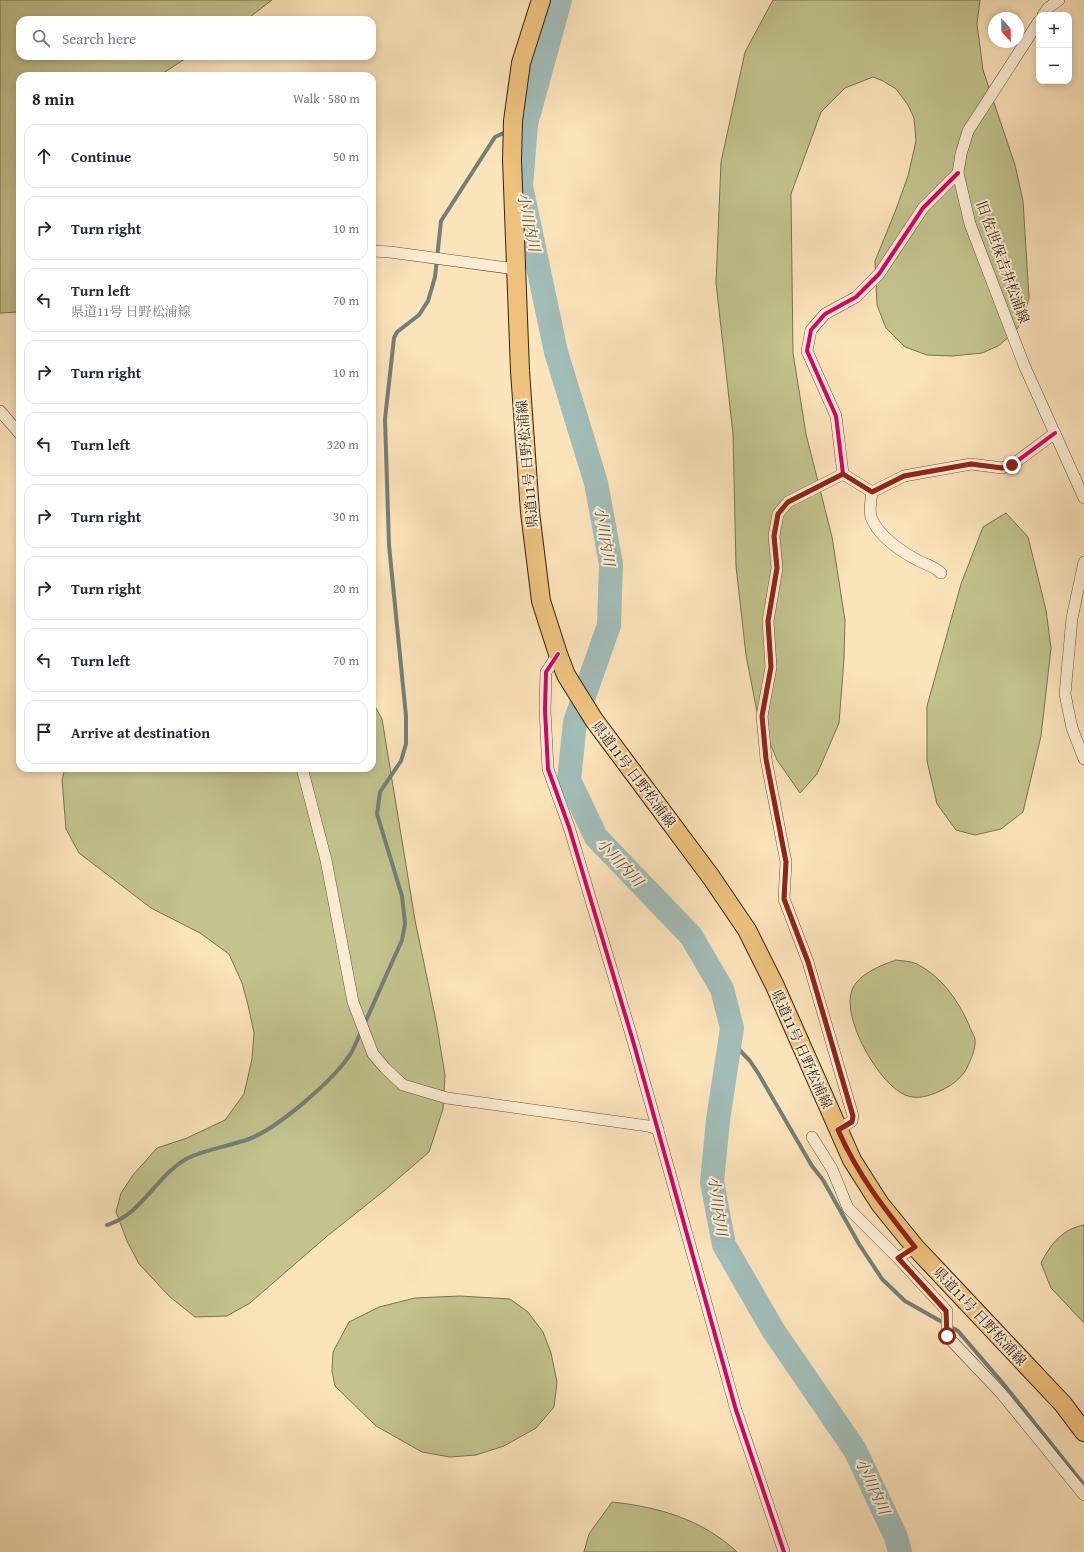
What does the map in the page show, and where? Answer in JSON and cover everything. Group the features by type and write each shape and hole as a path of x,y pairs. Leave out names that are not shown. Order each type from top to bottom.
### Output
{"main road":[{"name":"県道11号 日野松浦線","path":"541,0 521,63 513,121 512,160 520,371 530,512 541,601 558,654 566,675 577,695 594,720 711,877 747,930 775,986 852,1160 880,1204 915,1247 1063,1404 1084,1432"}],"street":[{"path":"1045,12 1048,8 1060,0"},
{"name":"旧 佐世保吉井松浦線","path":"1036,26 968,131 961,154 958,173 970,224 1024,366 1084,498"},
{"path":"843,474 836,416 807,351 811,330 825,314 856,297 879,274 923,208 958,173"},
{"path":"376,251 515,269"},
{"path":"0,411 16,429"},
{"path":"872,492 904,476 971,464 1002,468 1012,465 1054,433"},
{"path":"843,474 872,492"},
{"path":"838,1130 852,1122 853,1116 808,962 784,899 786,862 766,759 762,716 771,667 768,621 777,568 774,536 778,514 788,502 843,474"},
{"path":"872,492 871,516 880,531 894,545 920,561 936,568 941,574"},
{"path":"1084,562 1072,618 1065,694 1072,728 1084,759"},
{"path":"558,654 546,672 545,710 548,768 569,827 658,1129 736,1410 784,1552"},
{"path":"303,772 326,860 353,1002 373,1054 385,1068 403,1085 447,1098 648,1126 658,1129"},
{"path":"812,1137 832,1169 848,1208 898,1258 946,1311 947,1336 1001,1392 1084,1495"},
{"path":"898,1258 915,1247"}],"green space":[{"path":"0,0 272,0 251,16 16,16 16,60 183,60 165,72 16,72 16,312 0,313"},
{"path":"773,0 980,0 977,24 983,70 1015,165 1023,201 1029,298 1022,321 1015,332 998,346 982,353 952,356 927,355 905,347 886,328 877,305 875,261 908,176 916,141 914,118 908,105 896,89 883,81 873,77 845,88 821,112 791,194 793,353 806,434 832,537 845,620 844,659 839,723 817,774 800,793 777,760 757,712 746,655 736,566 733,434 716,283 721,162 745,52"},
{"path":"1006,513 1028,537 1046,610 1051,648 1041,736 1023,812 1001,829 975,835 956,830 937,804 927,761 927,706 961,584 983,527"},
{"path":"376,708 382,719 415,920 436,1021 445,1075 443,1109 429,1152 385,1190 326,1237 250,1303 227,1316 195,1317 170,1297 139,1264 127,1241 116,1212 121,1193 133,1175 157,1148 187,1138 225,1120 244,1094 252,1059 254,1033 242,983 229,954 200,933 151,908 79,853 66,829 62,780 64,772 376,772"},
{"path":"896,960 917,964 926,969 942,982 960,1007 975,1039 973,1054 962,1076 944,1089 923,1097 905,1095 884,1078 865,1049 857,1033 852,1017 850,1002 852,990 855,984 859,979 871,971"},
{"path":"1084,1225 1084,1323 1051,1288 1041,1263 1048,1250 1063,1234 1076,1227"},
{"path":"460,1296 510,1299 528,1312 543,1332 551,1353 557,1382 554,1407 536,1428 504,1446 476,1455 450,1457 422,1452 376,1426 335,1386 332,1371 333,1352 349,1322 379,1307 415,1298"},
{"path":"612,1502 646,1507 679,1516 709,1531 737,1552 584,1552 589,1534"}],"waterway":[{"name":"小川内川","path":"560,0 526,124 521,186 556,352 596,483 611,564 609,625 575,722 569,780 596,837 691,936 722,989 732,1028 718,1120 712,1182 724,1245 773,1330 855,1450 896,1537 900,1552"},
{"name":"小川内川","path":"518,127 526,124"},
{"path":"364,1025 402,940 405,924 402,896 377,814 380,792 401,761 406,744 406,716 389,545 385,419 394,338 397,332 419,315 428,301 435,277 441,221 495,137 508,131"},
{"path":"107,1225 120,1220 130,1212 167,1174 188,1158 203,1152 249,1139 275,1125 290,1114 319,1089 343,1064 351,1053 361,1031"},
{"path":"730,1040 750,1061 758,1073 812,1166 823,1180 859,1244 882,1279 905,1301 958,1331 1001,1381 1084,1485"}],"cycle path":[{"path":"958,173 923,208 879,274 856,297 825,314 811,330 807,351 836,416 843,474 872,492 904,476 971,464 1002,468 1012,465 1055,433"},
{"path":"838,1130 852,1121 853,1116 808,962 784,899 786,862 766,759 762,716 771,667 768,621 777,568 774,536 778,514 788,502 843,474"},
{"path":"558,654 546,672 545,710 548,769 569,827 633,1041 736,1410 784,1552"}],"route":[{"path":"947,1336 946,1311 898,1258 915,1247 880,1204 852,1160 838,1130 852,1122 853,1116 808,962 784,899 786,862 766,759 762,716 771,667 768,621 777,568 774,536 778,514 788,502 843,474 872,492 904,476 971,464 989,468 1002,468 1012,465"}]}
